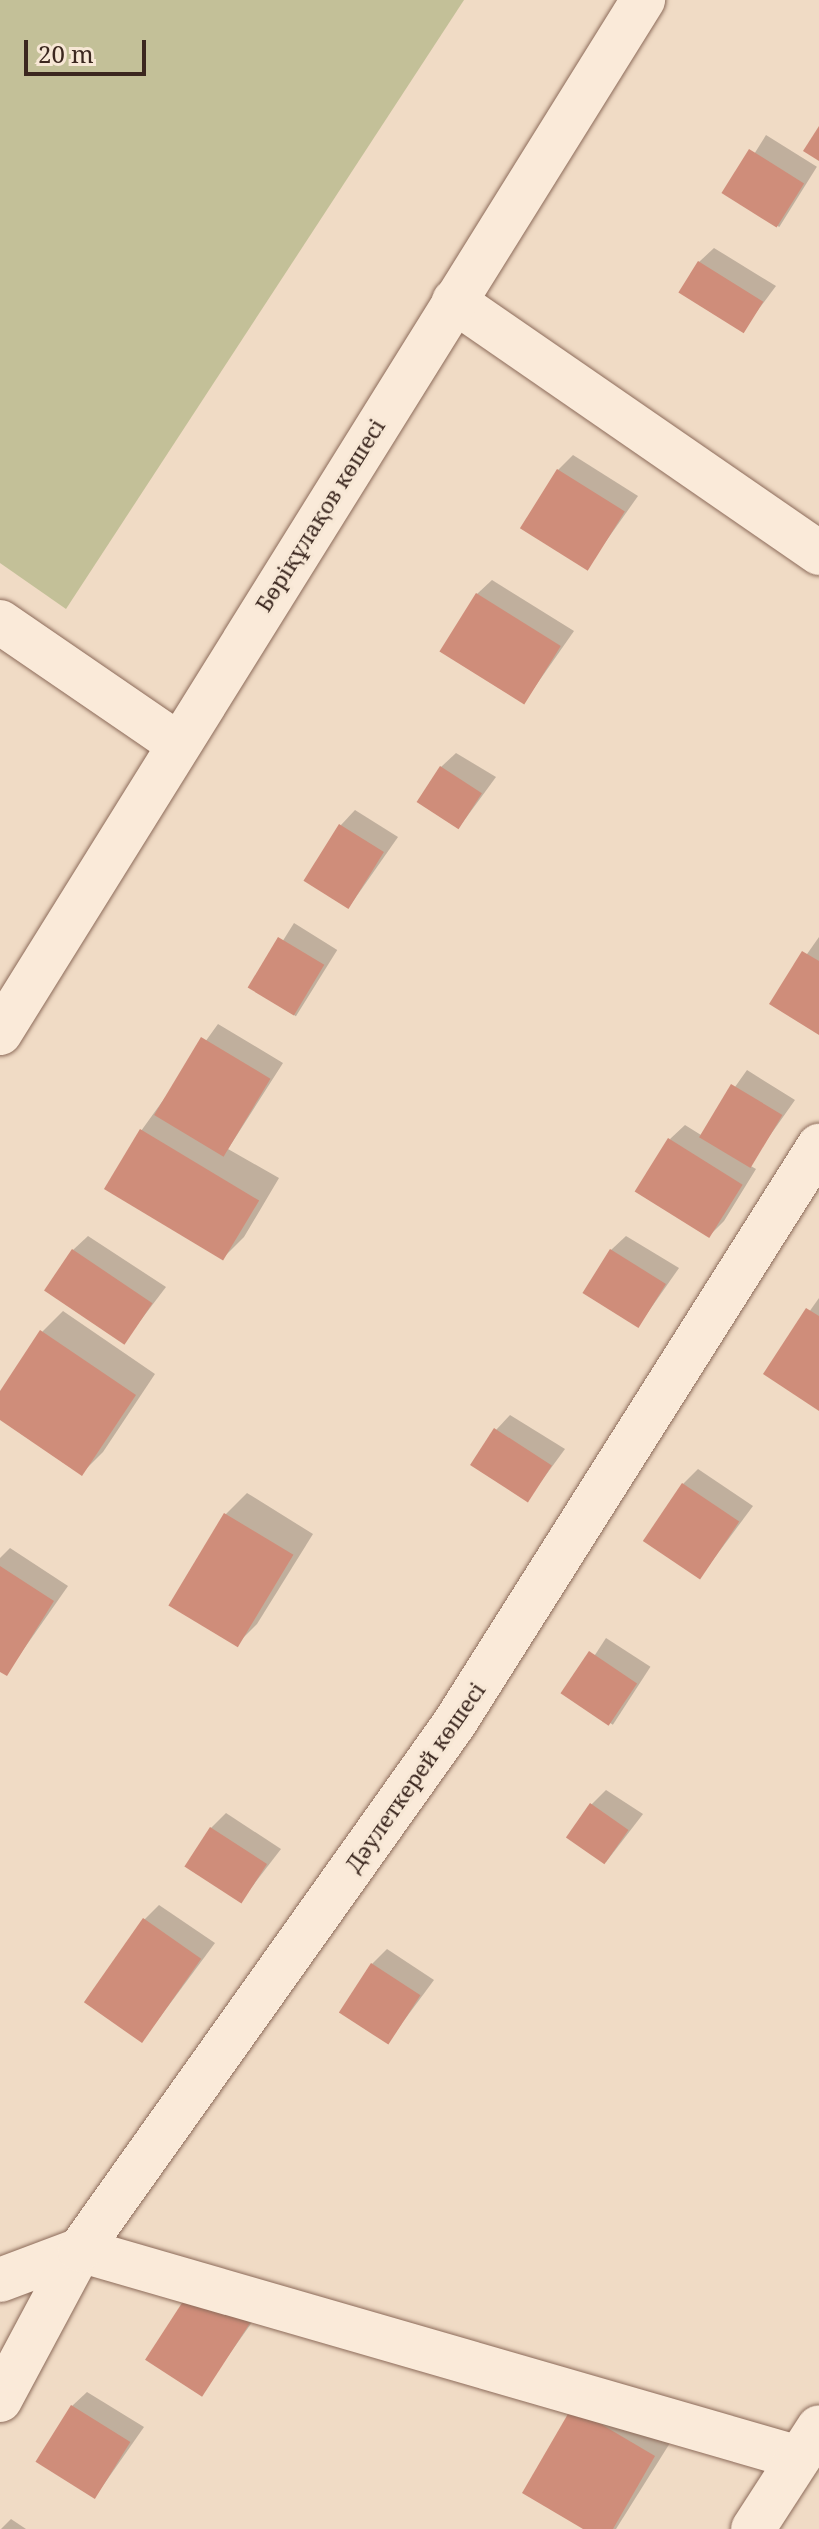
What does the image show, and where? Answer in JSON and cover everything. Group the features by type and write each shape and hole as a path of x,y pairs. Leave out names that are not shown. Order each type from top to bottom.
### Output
{"street":[{"name":"Бөріқұлақов көшесі","path":"0,1033 643,0"},
{"path":"454,301 819,553"},
{"path":"0,622 178,744"},
{"name":"Дәулеткерей көшесі","path":"0,2400 80,2250 454,1724 819,1146"},
{"path":"0,2280 80,2250 809,2442 753,2529"}],"shaded area":[{"path":"0,0 464,0 66,609 0,563"}],"building":[{"path":"819,126 819,161 803,151"},
{"path":"749,149 804,183 777,228 721,193"},
{"path":"698,261 763,302 744,333 678,292"},
{"path":"557,469 625,511 588,571 520,528"},
{"path":"476,593 561,646 524,705 439,652"},
{"path":"440,766 482,793 459,829 417,802"},
{"path":"339,824 384,852 348,909 303,881"},
{"path":"278,937 324,965 294,1015 248,988"},
{"path":"802,951 819,961 819,1035 769,1004"},
{"path":"201,1037 270,1079 224,1157 154,1115"},
{"path":"731,1084 782,1115 750,1168 699,1137"},
{"path":"140,1129 259,1201 223,1261 104,1189"},
{"path":"668,1138 743,1185 709,1238 635,1191"},
{"path":"72,1249 152,1303 124,1345 44,1290"},
{"path":"610,1249 666,1284 638,1328 582,1293"},
{"path":"806,1308 819,1316 819,1411 763,1374"},
{"path":"40,1330 136,1395 82,1476 0,1420 0,1391"},
{"path":"494,1428 552,1466 528,1502 470,1465"},
{"path":"682,1483 739,1522 700,1580 643,1541"},
{"path":"224,1513 293,1555 238,1647 168,1606"},
{"path":"0,1566 54,1601 7,1676 0,1672"},
{"path":"589,1651 637,1683 609,1726 560,1693"},
{"path":"590,1803 629,1830 604,1864 566,1837"},
{"path":"210,1827 267,1864 241,1903 184,1866"},
{"path":"143,1918 201,1959 142,2043 84,2002"},
{"path":"371,1963 420,1995 388,2045 339,2012"},
{"path":"193,2286 250,2323 202,2397 145,2360"},
{"path":"71,2405 130,2442 95,2499 35,2462"},
{"path":"572,2407 655,2456 613,2529 583,2529 522,2493"}]}
